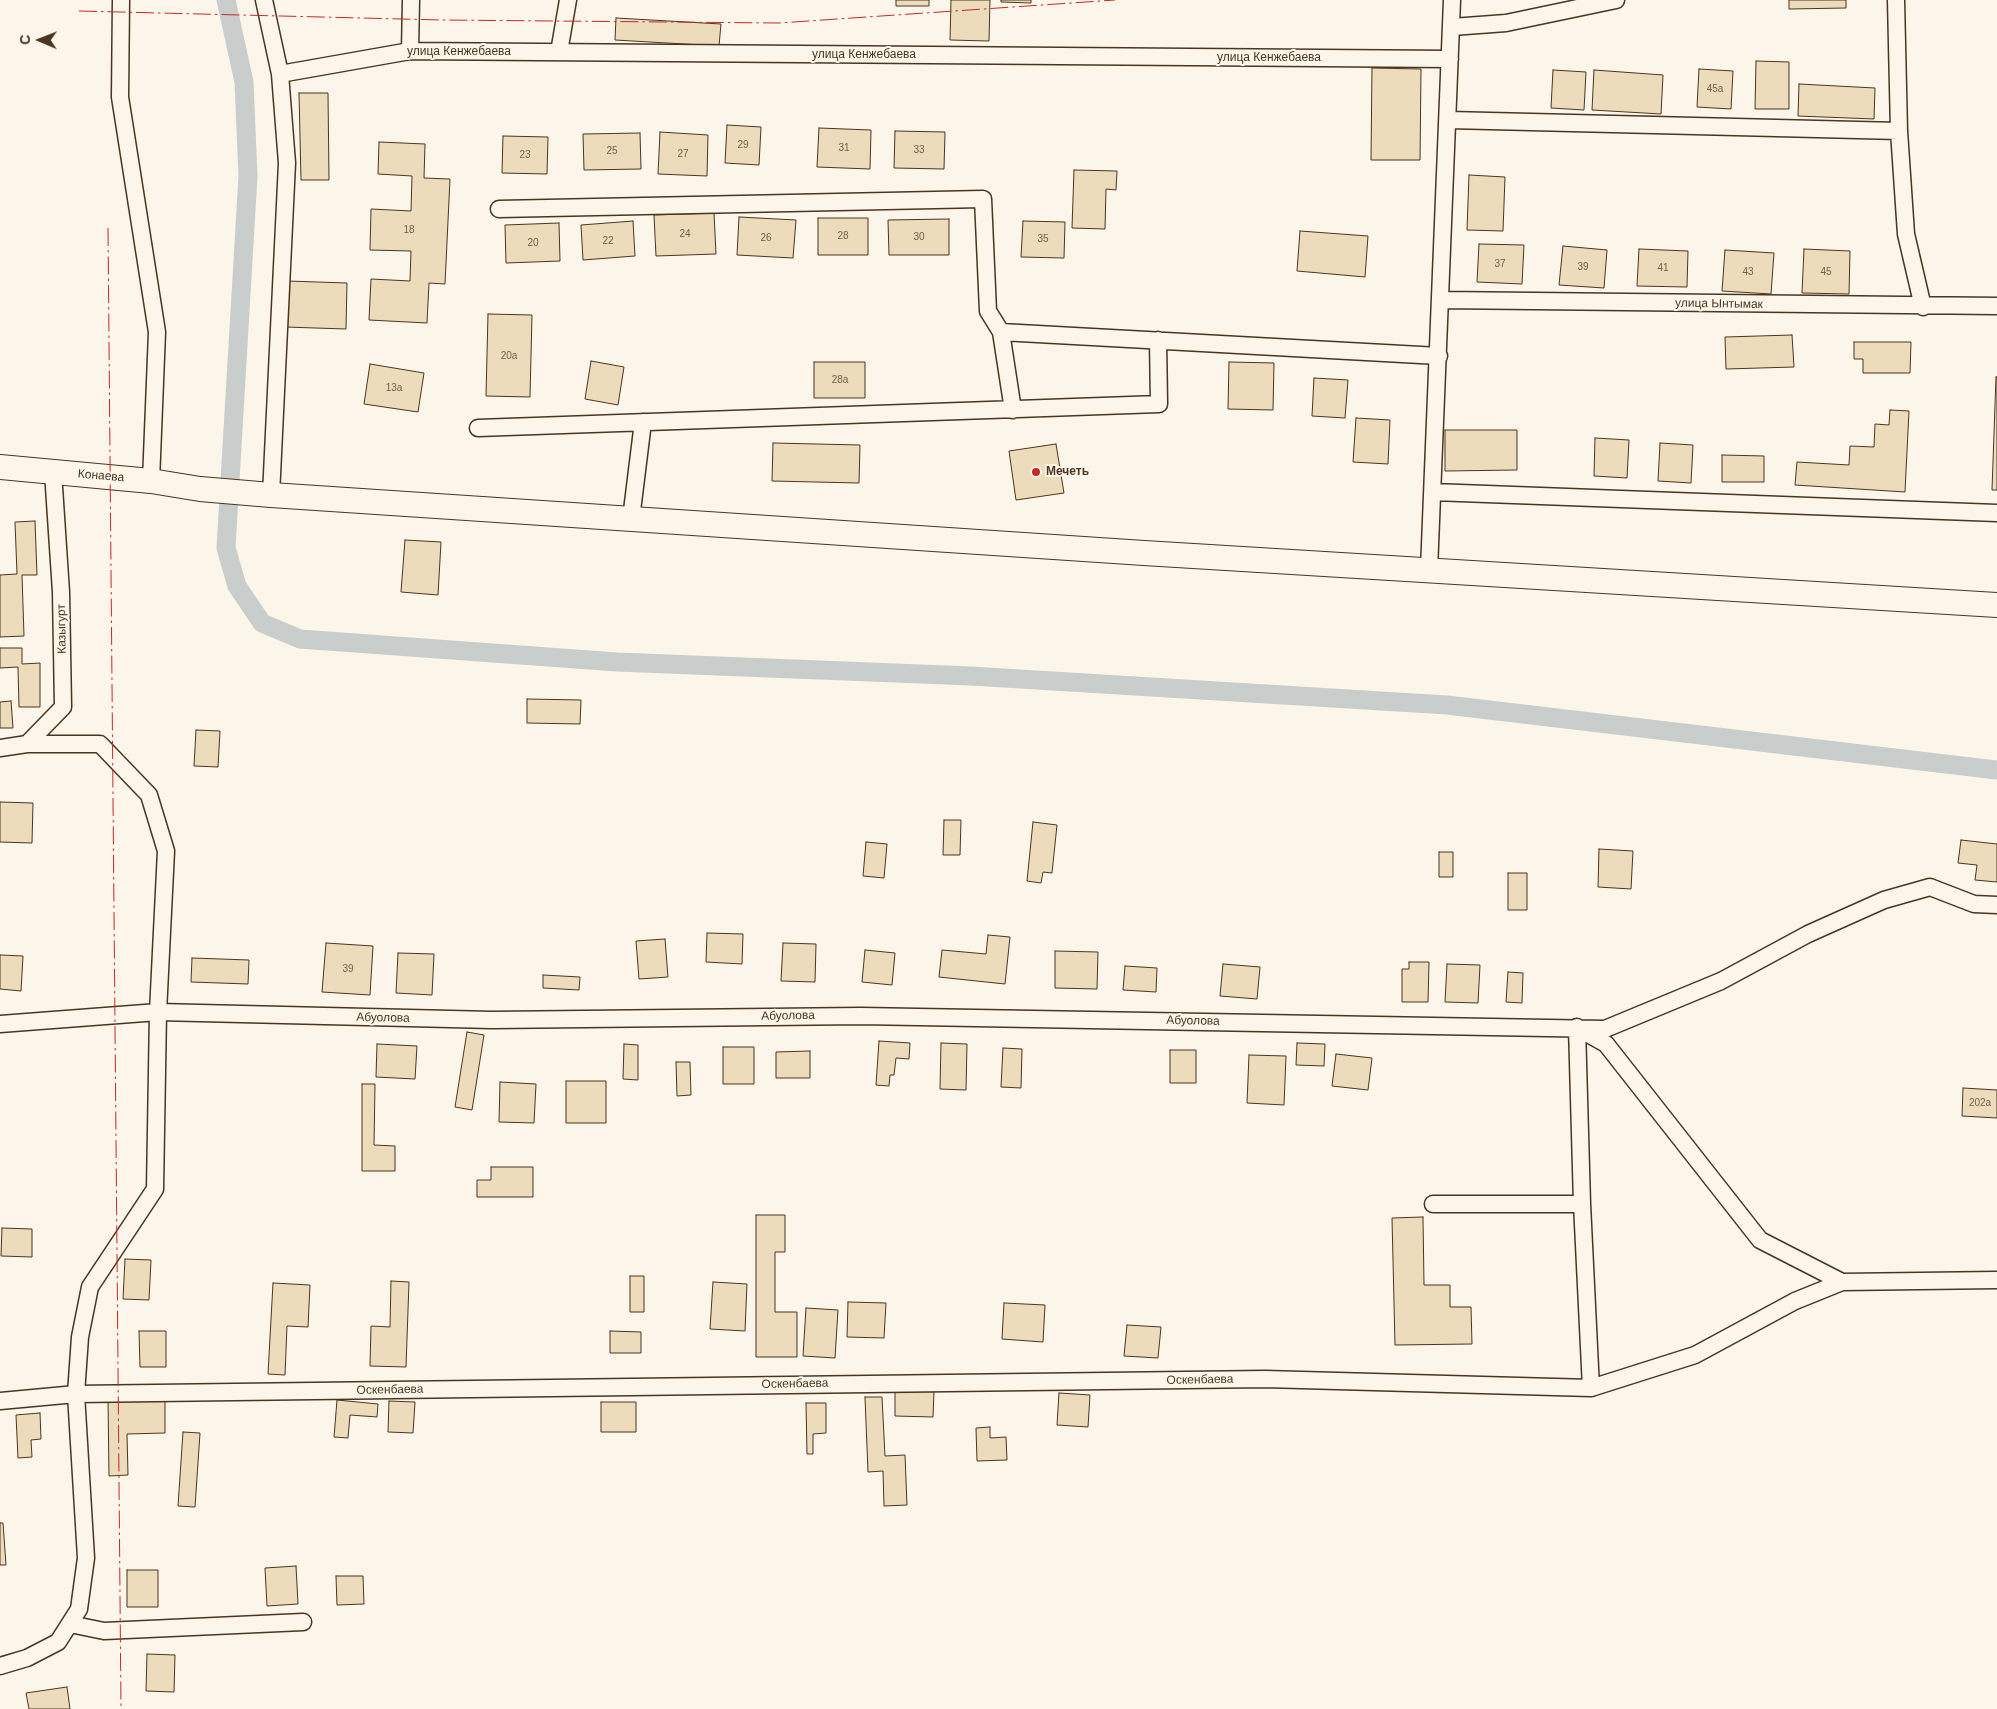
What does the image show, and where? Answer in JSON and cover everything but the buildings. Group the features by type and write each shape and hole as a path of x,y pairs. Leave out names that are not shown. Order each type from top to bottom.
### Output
{"main road":[{"name":"Конаева","path":"0,467 151,481 200,489 260,494 1429,570 1997,604"}],"street":[{"path":"121,0 120,97 157,332 151,481"},
{"path":"260,494 286,163 280,74 264,0"},
{"path":"410,51 411,0"},
{"path":"559,52 568,0"},
{"path":"1429,570 1452,0"},
{"path":"1452,27 1506,23 1616,0"},
{"path":"1896,0 1899,130 1906,234 1923,307"},
{"name":"улица Кенжебаева","path":"280,74 410,51 1450,59"},
{"path":"1448,120 1899,130"},
{"path":"499,209 983,199 988,311 1001,332 1013,410"},
{"name":"улица Ынтымак","path":"1441,300 1923,307 1997,306"},
{"path":"1001,332 1439,356"},
{"path":"478,428 1159,404 1158,340"},
{"path":"632,519 643,422"},
{"name":"Казыгурт","path":"27,744 63,707 62,592 53,472"},
{"path":"1433,492 1997,513"},
{"path":"0,748 27,744 100,744 149,795 166,851 158,1012 155,1190 90,1287 80,1338 76,1394 86,1558 79,1609 58,1642 27,1658 0,1666"},
{"name":"Абуолова","path":"0,1024 158,1012 492,1020 861,1016 1577,1027 1605,1029 1721,981 1808,934 1884,900 1930,887 1974,904 1997,905"},
{"path":"1577,1027 1582,1204 1591,1388"},
{"path":"1577,1027 1606,1044 1760,1240 1842,1282 1997,1280"},
{"path":"1433,1204 1582,1204"},
{"name":"Оскенбаева","path":"0,1401 76,1394 1265,1379 1591,1388 1695,1354 1795,1301 1842,1282"},
{"path":"70,1624 104,1631 303,1622"}],"waterway":[{"path":"226,0 244,82 248,176 226,548 237,586 262,623 300,639 617,662 971,676 1447,705 1997,770"}],"power":[{"path":"79,11 442,20 779,23 1115,0"},
{"path":"108,228 121,1709"}],"place":[{"name":"Мечеть","path":"1036,472"}]}
